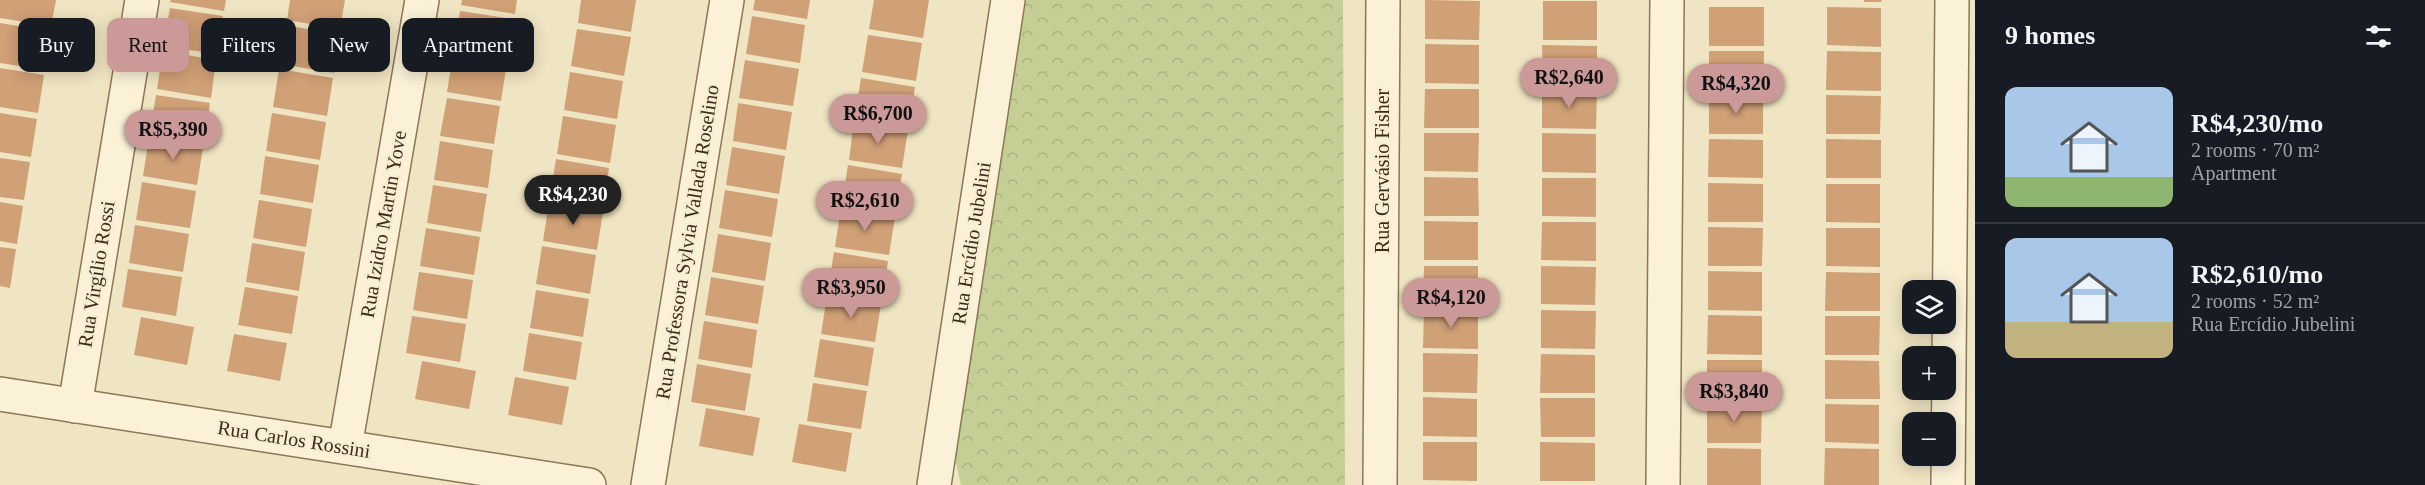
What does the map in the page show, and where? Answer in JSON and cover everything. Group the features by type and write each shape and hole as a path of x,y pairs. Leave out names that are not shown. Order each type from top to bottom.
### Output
{"street":[{"name":"Rua Virgílio Rossi","path":"75,406 142,0"},
{"name":"Rua Izidro Martin Yove","path":"345,447 422,0"},
{"name":"Rua Professora Sylvia Vallada Roselino","path":"648,485 727,0"},
{"name":"Rua Ercídio Jubelini","path":"934,485 1008,0"},
{"name":"Rua Gervásio Fisher","path":"1380,485 1383,0"},
{"path":"1663,485 1667,0"},
{"path":"1948,485 1952,0"},
{"name":"Rua Carlos Rossini","path":"0,394 588,485"}],"green space":[{"path":"1026,0 1343,0 1345,485 961,485 955,458"}],"building":[{"path":"0,0 56,0 53,18 18,18 18,21 0,18"},
{"path":"171,0 226,0 224,11 170,2"},
{"path":"290,0 345,0 342,18 308,18 308,24 296,22 296,18 287,18"},
{"path":"462,0 517,0 515,14 461,5"},
{"path":"581,0 636,0 631,32 578,23"},
{"path":"755,0 810,0 807,19 753,10"},
{"path":"874,0 929,0 923,38 869,29"},
{"path":"1425,0 1480,1 1479,40 1425,39"},
{"path":"1864,0 1882,0 1881,2 1864,2"},
{"path":"1543,1 1597,1 1597,40 1543,40"},
{"path":"1709,7 1764,7 1764,46 1709,46"},
{"path":"1827,7 1881,8 1881,47 1827,45"},
{"path":"170,8 223,16 223,18 201,18 201,52 189,50 189,18 168,18"},
{"path":"460,11 507,18 459,18"},
{"path":"752,16 805,25 800,63 746,54"},
{"path":"0,23 18,26 18,66 0,63"},
{"path":"296,27 308,29 308,69 296,67"},
{"path":"577,29 631,37 624,76 571,66"},
{"path":"868,35 922,43 916,81 862,72"},
{"path":"1425,44 1479,45 1479,84 1425,83"},
{"path":"1542,45 1597,46 1597,84 1543,84"},
{"path":"1709,51 1764,51 1763,90 1709,90"},
{"path":"1827,51 1881,52 1881,91 1826,90"},
{"path":"189,55 201,57 201,72 214,72 211,98 157,89 160,72 189,72"},
{"path":"745,60 799,69 793,106 739,98"},
{"path":"0,68 44,75 38,113 0,107"},
{"path":"279,72 296,72 333,78 327,116 273,107"},
{"path":"450,72 506,72 501,101 447,92"},
{"path":"570,72 623,81 617,119 564,110"},
{"path":"861,78 915,87 909,124 855,116"},
{"path":"1425,89 1479,89 1479,128 1424,128"},
{"path":"1542,89 1597,90 1596,129 1542,128"},
{"path":"156,95 210,103 204,141 150,133"},
{"path":"1709,95 1763,96 1763,134 1709,134"},
{"path":"1826,95 1881,96 1880,134 1826,134"},
{"path":"447,98 500,106 494,144 440,136"},
{"path":"738,103 792,112 786,150 733,141"},
{"path":"0,113 37,119 31,157 0,152"},
{"path":"272,113 326,122 320,160 266,151"},
{"path":"563,116 616,125 610,163 557,154"},
{"path":"854,121 908,130 902,168 849,160"},
{"path":"1424,133 1479,133 1478,172 1424,171"},
{"path":"1542,133 1596,134 1596,173 1542,172"},
{"path":"149,138 203,147 197,185 143,176"},
{"path":"1709,139 1763,140 1763,178 1708,177"},
{"path":"1826,139 1881,140 1881,178 1826,178"},
{"path":"440,141 493,150 488,188 434,180"},
{"path":"732,147 785,156 779,194 726,185"},
{"path":"265,156 319,165 313,203 260,194"},
{"path":"0,158 30,162 24,200 0,197"},
{"path":"556,159 609,168 604,206 550,197"},
{"path":"848,165 902,174 895,212 842,203"},
{"path":"1424,177 1478,178 1479,216 1424,216"},
{"path":"1542,178 1596,178 1596,217 1542,216"},
{"path":"142,182 196,191 190,228 136,220"},
{"path":"1708,183 1763,184 1763,222 1708,222"},
{"path":"1826,184 1880,184 1880,223 1826,222"},
{"path":"433,185 487,194 481,232 427,223"},
{"path":"725,190 778,199 772,237 719,228"},
{"path":"259,200 312,209 306,247 253,238"},
{"path":"0,202 23,206 17,244 0,241"},
{"path":"549,203 603,212 597,250 543,241"},
{"path":"841,208 895,217 889,255 835,247"},
{"path":"1424,221 1478,222 1478,260 1424,260"},
{"path":"1542,222 1596,222 1596,261 1541,260"},
{"path":"135,225 189,234 183,272 129,263"},
{"path":"1708,227 1763,228 1762,266 1708,266"},
{"path":"426,228 480,237 474,275 420,266"},
{"path":"1826,228 1880,228 1880,267 1826,266"},
{"path":"718,234 771,243 765,281 712,272"},
{"path":"252,243 305,252 299,291 246,282"},
{"path":"542,246 596,255 590,294 536,284"},
{"path":"0,247 16,249 10,288 0,286"},
{"path":"834,252 888,261 882,299 828,290"},
{"path":"1424,266 1478,266 1478,305 1423,304"},
{"path":"1541,266 1596,267 1595,305 1541,304"},
{"path":"128,269 182,277 176,316 122,307"},
{"path":"1708,271 1762,272 1762,311 1708,310"},
{"path":"419,272 473,280 467,319 413,310"},
{"path":"1826,272 1880,273 1880,311 1825,311"},
{"path":"711,277 764,286 758,324 705,315"},
{"path":"245,287 298,296 292,334 238,325"},
{"path":"536,290 589,299 583,337 530,328"},
{"path":"827,296 881,304 875,342 821,334"},
{"path":"1424,310 1478,310 1478,349 1423,348"},
{"path":"1541,310 1596,311 1595,349 1541,348"},
{"path":"1708,315 1762,316 1762,355 1707,354"},
{"path":"412,316 466,324 460,362 406,353"},
{"path":"1825,316 1880,316 1879,355 1825,355"},
{"path":"141,317 194,327 187,365 134,355"},
{"path":"704,321 757,330 752,368 698,359"},
{"path":"529,333 582,342 576,380 523,371"},
{"path":"234,334 287,343 280,381 227,371"},
{"path":"820,339 874,348 868,386 814,377"},
{"path":"1423,353 1478,354 1477,393 1423,392"},
{"path":"1541,354 1595,355 1595,393 1540,393"},
{"path":"1707,360 1762,360 1762,399 1707,398"},
{"path":"1825,360 1879,361 1880,399 1825,399"},
{"path":"422,361 476,371 469,409 415,399"},
{"path":"697,364 751,374 745,411 691,402"},
{"path":"515,377 569,387 562,425 508,415"},
{"path":"813,383 867,391 861,429 807,421"},
{"path":"1423,397 1477,399 1477,437 1423,436"},
{"path":"1540,398 1595,398 1595,437 1541,437"},
{"path":"1707,404 1762,404 1761,443 1707,443"},
{"path":"1825,404 1879,405 1879,444 1825,442"},
{"path":"706,408 760,418 753,456 699,446"},
{"path":"799,424 852,433 846,472 792,462"},
{"path":"1423,442 1477,442 1477,481 1423,480"},
{"path":"1540,442 1595,443 1595,481 1540,481"},
{"path":"1707,448 1761,449 1761,485 1707,485"},
{"path":"1825,448 1879,449 1879,485 1824,485"}]}
